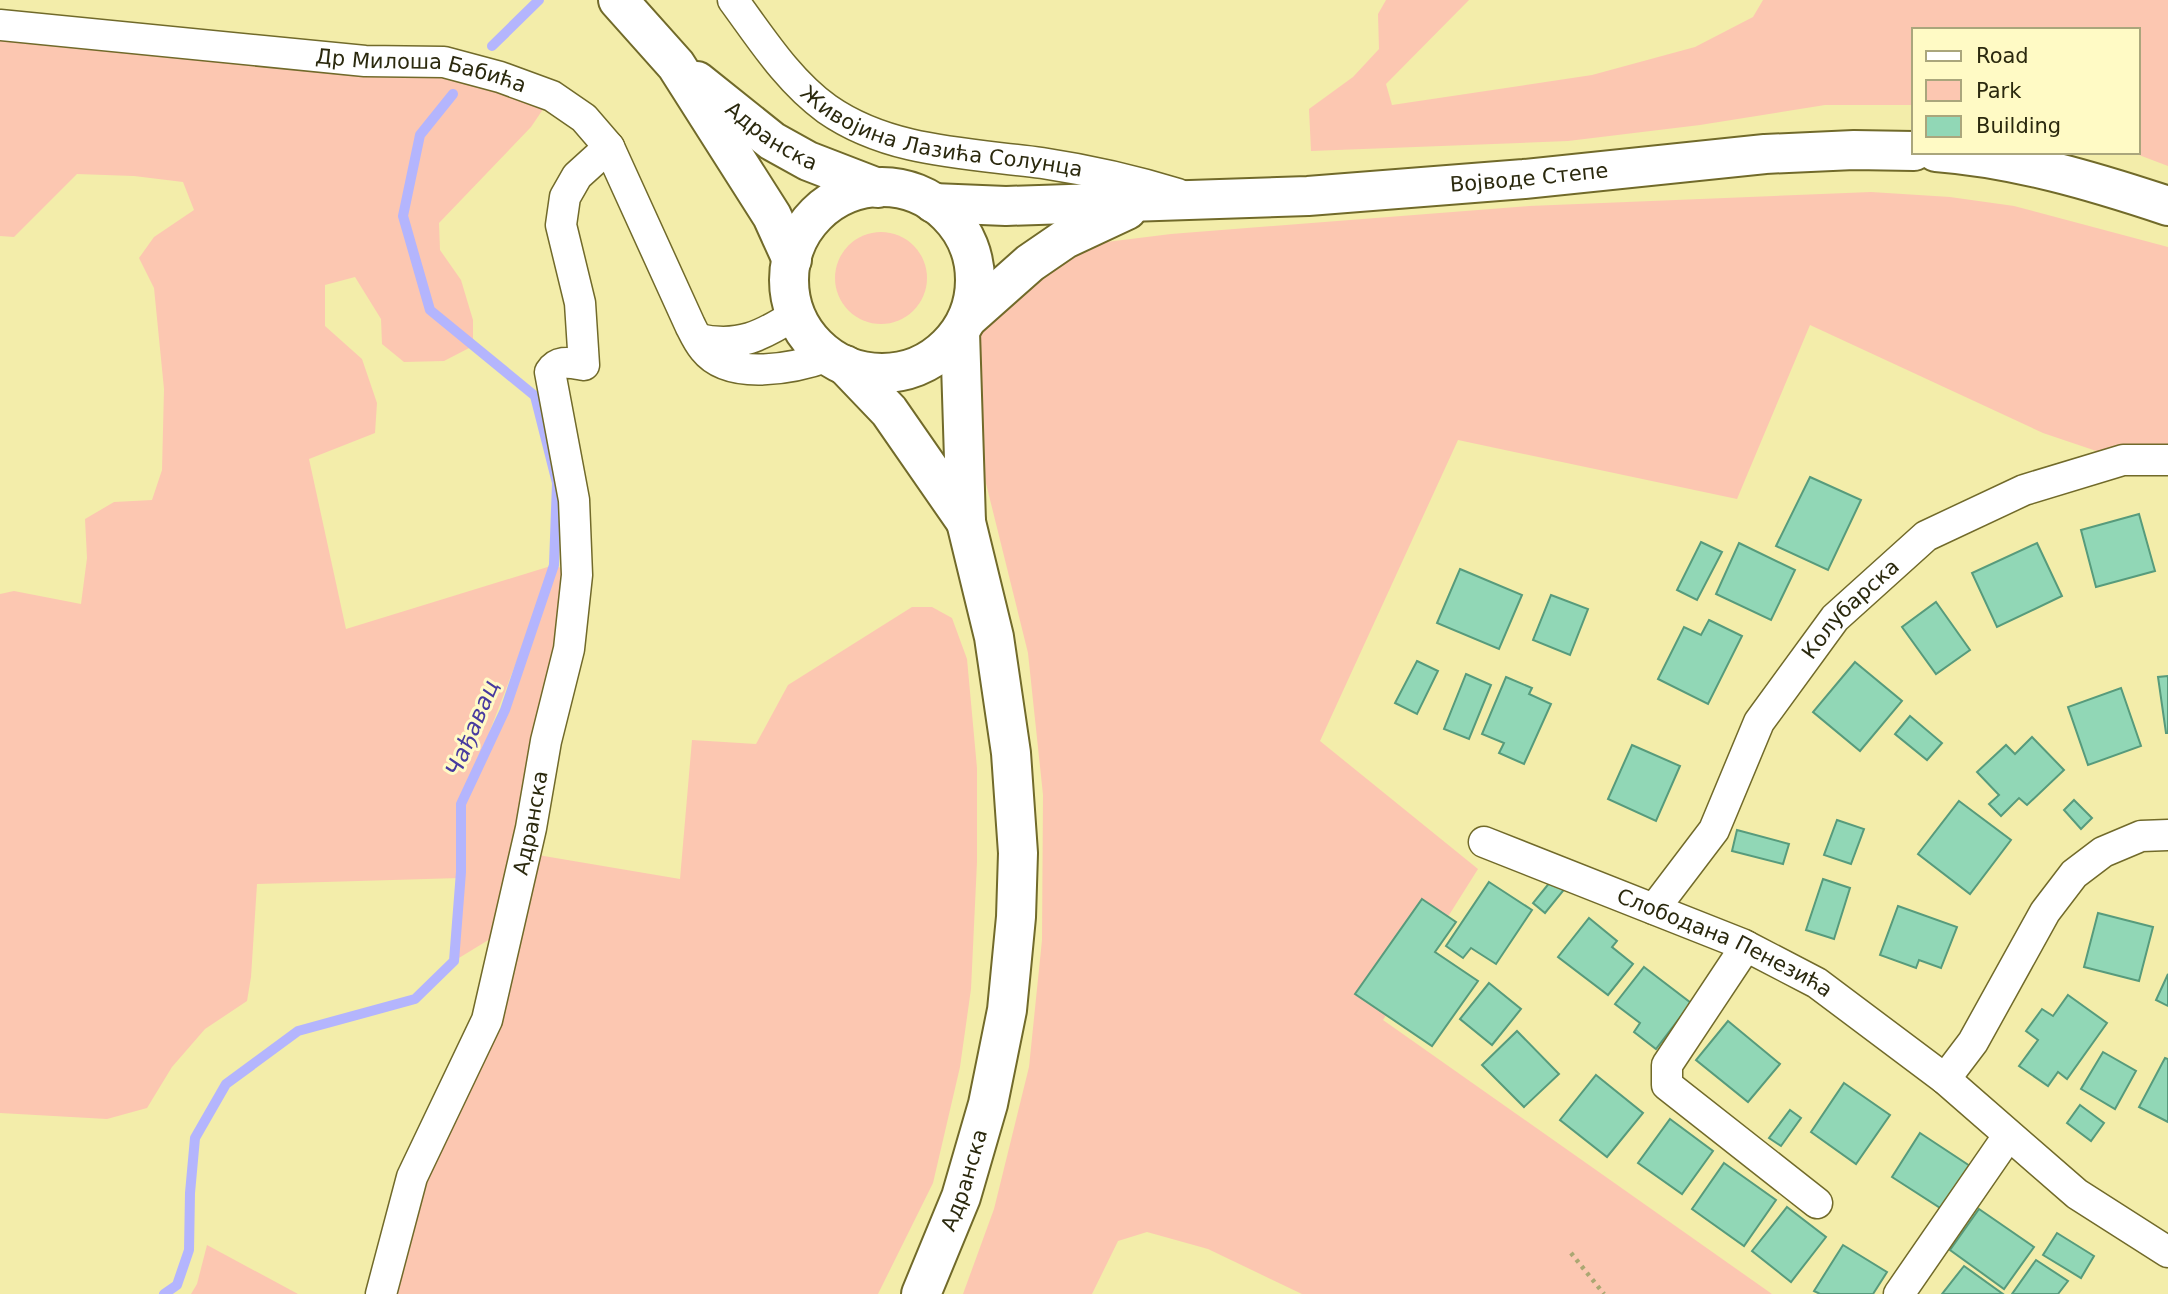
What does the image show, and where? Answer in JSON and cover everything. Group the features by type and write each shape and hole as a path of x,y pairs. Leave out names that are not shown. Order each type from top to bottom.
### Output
{"main road":[{"name":"Адранска","path":"618,0 676,65 772,216 792,260"},
{"name":"Адранска","path":"676,65 772,141 808,162 878,188"},
{"name":"Војводе Степе","path":"933,203 1006,206 1308,196 1765,154 1912,150"},
{"path":"1949,154 2068,176 2168,206"},
{"path":"878,188 916,194 933,203 948,214 960,228 974,262 974,300 964,325 937,355 909,370 876,373 837,361 815,345 804,331 791,297 792,260 805,228 829,204 853,193 878,188"},
{"name":"Војводе Степе","path":"964,325 1030,263 1065,239 1142,203"},
{"name":"Адранска","path":"921,1294 961,1197 988,1104 1005,1021 1016,917 1018,852 1011,753 993,637 966,522 964,325"},
{"name":"Адранска","path":"837,361 890,411 966,522"}],"street":[{"name":"Живојина Лазића Солунца","path":"733,0 794,81 828,110 874,133 935,150 1046,164 1122,178 1195,200"},
{"name":"Др Милоша Бабића","path":"0,25 365,61 444,62 500,77 552,96 584,118 610,147 690,325 704,349 713,357 741,368 791,367 837,361"},
{"name":"Адранска","path":"381,1294 412,1177 487,1020 531,828 546,741 569,649 577,575 574,500 550,372 554,366 564,362 584,365 580,303 561,225 565,197 577,176 610,147"},
{"path":"698,339 725,343 750,339 766,334 796,314"},
{"name":"Колубарска","path":"1654,909 1714,830 1759,722 1835,618 1926,536 2024,490 2123,460 2168,460"},
{"path":"1945,1079 1973,1042 2045,912 2074,874 2104,852 2141,836 2168,835"},
{"name":"Слободана Пенезића","path":"1484,842 1746,946 1817,984 1945,1079 2077,1194 2168,1252"},
{"path":"1746,946 1667,1065 1667,1085 1817,1203"},
{"path":"1899,1294 2008,1136"}],"path":[{"path":"1571,1253 1604,1294"}],"green space":[{"path":"1386,0 1469,0 1386,84 1392,105 1592,75 1695,47 1753,17 1763,0 2168,0 2168,166 2136,154 2140,154 2140,28 1912,28 1912,105 1825,105 1700,125 1568,141 1311,151 1309,109 1353,77 1379,49 1378,14"},
{"path":"0,25 365,61 552,96 531,127 439,223 440,250 461,280 473,320 473,346 444,361 404,362 382,344 381,319 355,277 325,285 325,326 362,359 377,403 375,433 309,459 346,629 554,565 577,575 526,853 680,879 692,740 756,744 788,685 912,607 932,607 952,618 967,659 977,768 977,862 971,989 960,1067 933,1183 878,1294 381,1294 508,928 454,961 460,878 257,884 247,1001 205,1029 172,1067 147,1108 107,1119 0,1113 0,594 14,591 81,604 87,558 85,519 114,502 152,500 162,470 164,389 154,288 139,258 154,237 194,210 183,182 134,176 77,174 14,237 0,236","holes":["546,585 505,710 467,791"]},
{"path":"1871,192 1950,197 2014,206 2168,247 2168,460 2123,460 2043,433 1810,325 1737,499 1458,440 1320,741 1478,869 1383,1020 1772,1294 1302,1294 1208,1249 1147,1232 1118,1241 1092,1294 963,1294 994,1209 1029,1067 1042,940 1043,795 1028,653 976,443 974,334 1082,245 1171,234 1529,206"},
{"path":"872,232 890,232 907,239 920,252 927,269 927,287 920,304 907,317 890,324 872,324 855,317 842,304 835,287 835,269 842,252 855,239"},
{"path":"207,1245 298,1294 191,1294 197,1284"}],"building":[{"path":"1810,477 1861,500 1828,570 1776,546"},
{"path":"2139,514 2155,571 2096,587 2081,530"},
{"path":"1701,542 1722,552 1697,600 1677,590"},
{"path":"1739,543 1795,570 1771,620 1716,594"},
{"path":"2037,543 2062,596 1997,627 1972,573"},
{"path":"1460,569 1522,595 1499,649 1437,623"},
{"path":"1551,595 1588,609 1570,655 1533,640"},
{"path":"1936,602 1970,650 1936,674 1902,627"},
{"path":"1709,620 1742,636 1708,704 1658,679 1684,627 1701,635"},
{"path":"1417,661 1438,671 1417,714 1395,703"},
{"path":"1855,662 1902,701 1860,751 1813,712"},
{"path":"1466,674 1491,685 1469,739 1444,729"},
{"path":"2168,676 2168,733 2166,733 2158,677"},
{"path":"1506,677 1532,688 1529,694 1551,704 1524,764 1499,753 1504,743 1482,734"},
{"path":"2121,688 2141,746 2088,765 2068,707"},
{"path":"1910,716 1942,743 1927,760 1895,734"},
{"path":"2032,737 2064,770 2027,805 2019,798 2001,816 1989,804 1999,795 1977,772 2006,745 2015,754"},
{"path":"1632,745 1680,766 1656,821 1608,799"},
{"path":"2074,800 2092,818 2081,829 2064,810"},
{"path":"1959,801 2011,840 1970,894 1918,854"},
{"path":"1837,820 1864,829 1851,864 1824,855"},
{"path":"1737,830 1789,844 1783,864 1732,851"},
{"path":"1555,876 1567,886 1545,913 1533,903"},
{"path":"1823,879 1850,888 1834,939 1806,930"},
{"path":"1489,882 1532,910 1496,964 1471,948 1463,958 1446,946"},
{"path":"1422,899 1456,922 1435,952 1478,981 1432,1046 1355,994"},
{"path":"1898,906 1957,927 1941,968 1919,960 1916,968 1880,955"},
{"path":"2098,913 2153,927 2139,981 2084,967"},
{"path":"1589,918 1617,941 1612,947 1633,964 1608,995 1558,957"},
{"path":"1644,967 1691,1003 1656,1049 1634,1032 1640,1023 1615,1004"},
{"path":"2168,974 2168,1006 2156,1000"},
{"path":"1489,983 1521,1009 1492,1045 1460,1019"},
{"path":"2068,995 2107,1023 2067,1079 2058,1072 2048,1086 2019,1066 2038,1040 2026,1031 2042,1009 2053,1016"},
{"path":"1728,1021 1780,1064 1748,1102 1696,1060"},
{"path":"1517,1031 1559,1074 1524,1107 1482,1065"},
{"path":"2103,1052 2136,1071 2115,1109 2081,1089"},
{"path":"2165,1058 2168,1059 2168,1122 2139,1107"},
{"path":"1596,1075 1643,1113 1607,1157 1560,1120"},
{"path":"1844,1083 1890,1115 1856,1164 1811,1132"},
{"path":"2080,1105 2104,1123 2091,1141 2067,1123"},
{"path":"1790,1110 1801,1118 1781,1146 1769,1138"},
{"path":"1670,1119 1713,1151 1682,1194 1638,1163"},
{"path":"1920,1133 1973,1168 1945,1211 1892,1177"},
{"path":"1724,1163 1776,1200 1744,1246 1692,1209"},
{"path":"1787,1207 1826,1237 1791,1282 1752,1251"},
{"path":"1979,1209 2034,1247 2004,1289 1950,1250"},
{"path":"2057,1233 2094,1256 2081,1278 2043,1255"},
{"path":"1843,1245 1887,1272 1873,1294 1820,1294 1814,1291"},
{"path":"2036,1260 2068,1281 2058,1294 2012,1294"},
{"path":"1964,1266 2003,1294 1942,1294"}],"waterway":[{"name":"Чађавац","path":"492,46 539,0"},
{"name":"Чађавац","path":"164,1294 177,1285 189,1250 195,1138 226,1084 298,1031 415,999 454,961 461,872 461,804 505,710 554,565 557,483 535,396 430,310 403,216 420,135 453,94"}]}
